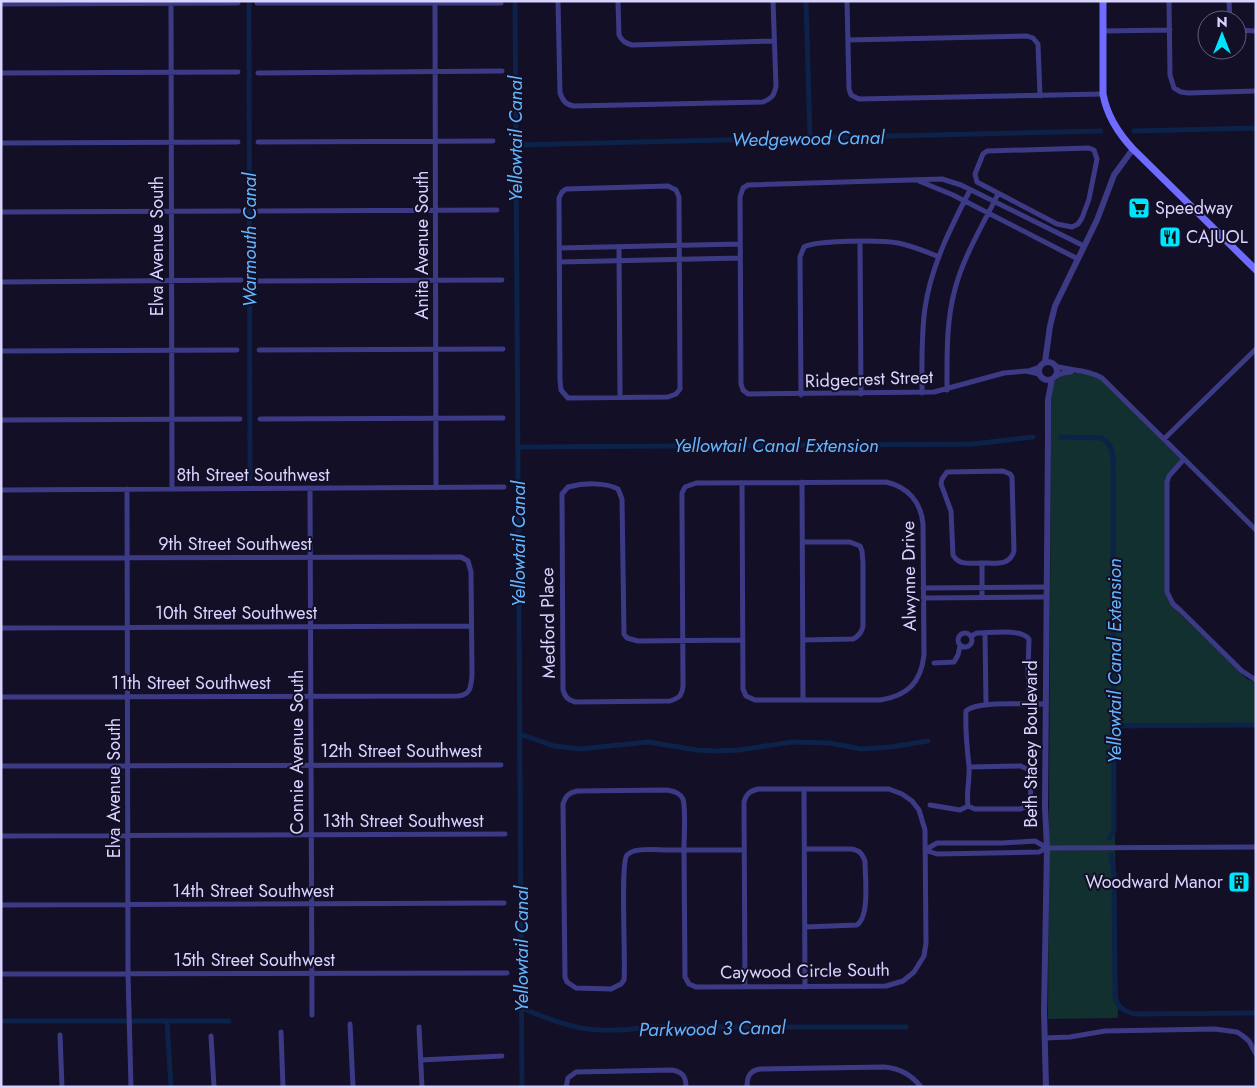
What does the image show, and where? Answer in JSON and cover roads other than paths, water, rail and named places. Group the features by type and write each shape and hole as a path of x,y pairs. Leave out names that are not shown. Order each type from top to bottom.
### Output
{"main road":[{"path":"1103,1 1103,94 1106,108 1112,120 1122,136 1134,149 1256,270"}],"street":[{"path":"558,1 560,93 563,102 574,106 763,102 772,98 776,86 774,1"},
{"path":"618,1 619,34 621,40 626,44 774,41"},
{"path":"847,1 849,89 851,95 859,99 1103,94"},
{"path":"1169,1 1170,75 1174,88 1188,93 1256,91"},
{"path":"1,4 78,2 238,3"},
{"path":"257,3 501,2"},
{"name":"Elva Avenue South","path":"171,3 172,489"},
{"name":"Anita Avenue South","path":"435,3 436,488"},
{"path":"1103,31 1170,30"},
{"path":"848,40 1027,36 1033,38 1038,44 1040,96"},
{"path":"258,72 502,71"},
{"path":"1,73 238,72"},
{"path":"258,142 493,141"},
{"path":"1,143 238,142"},
{"path":"1079,371 1063,372 1054,378 1045,380 1042,368 1048,348 1050,326 1055,306 1097,220 1114,175 1134,149"},
{"path":"1093,150 1097,157 1096,165 1089,200 1082,218 1078,224 1072,227 1057,224 982,186 975,180 975,174 986,152 1093,150"},
{"path":"560,262 740,258 740,197 743,188 748,185 776,183 942,180 970,190 1084,246"},
{"path":"918,181 943,190 1078,259"},
{"path":"668,186 676,190 679,196 681,380 680,389 676,394 668,397 574,398 564,395 561,390 560,380 559,248 559,198 566,189 668,186"},
{"path":"922,393 922,344 925,308 932,277 939,257 970,190"},
{"path":"947,390 948,326 955,289 964,262 998,194"},
{"path":"259,211 497,210"},
{"path":"1,212 239,211"},
{"path":"1054,232 1057,224"},
{"path":"860,242 861,394"},
{"path":"801,395 801,252 804,247 809,244 895,243 916,248 939,257"},
{"path":"559,248 740,244"},
{"path":"619,247 620,397"},
{"name":"Ridgecrest Street","path":"740,258 741,384 743,390 748,394 754,396 922,393 947,390 993,376 1042,368"},
{"path":"1,282 241,280"},
{"path":"258,281 502,280"},
{"path":"1048,348 1054,365"},
{"path":"259,350 503,349"},
{"path":"1164,440 1256,349"},
{"path":"1,351 237,350"},
{"path":"1042,368 1054,365 1067,370 1089,372 1102,378 1256,530"},
{"name":"Beth Stacey Boulevard","path":"1048,400 1057,371 1054,365"},
{"name":"Beth Stacey Boulevard","path":"1045,380 1048,400 1046,587 1047,848 1044,1038 1046,1087"},
{"path":"260,419 503,418"},
{"path":"1,420 240,419"},
{"path":"1184,459 1169,476 1167,482 1167,592 1173,604 1242,672 1256,680"},
{"path":"1003,471 1012,477 1014,513 1014,551 1012,557 1006,562 982,563 958,562 953,555 952,512 941,484 947,472 1003,471"},
{"path":"802,482 803,700"},
{"name":"Alwynne Drive","path":"683,641 682,493 685,487 696,483 886,482 897,485 909,492 918,505 922,517 923,665 918,679 906,692 892,698 880,700 755,700 746,696 743,689 743,640"},
{"path":"683,641 743,640 742,483"},
{"name":"Medford Place","path":"568,486 612,486 618,489 622,499 624,634 627,638 638,641 683,641 683,686 679,698 670,701 575,702 565,696 563,690 562,494 568,486"},
{"name":"8th Street Southwest","path":"1,490 504,487"},
{"name":"Connie Avenue South","path":"310,488 312,1015"},
{"name":"Elva Avenue South","path":"127,489 128,974 131,1087"},
{"path":"803,542 850,542 860,546 863,563 863,626 858,637 853,639 803,640"},
{"name":"9th Street Southwest","path":"1,558 461,557 468,561 472,572 472,626"},
{"path":"982,563 982,598"},
{"path":"923,588 1046,587"},
{"path":"923,598 1046,597"},
{"name":"10th Street Southwest","path":"1,628 472,626"},
{"name":"11th Street Southwest","path":"1,697 463,696 469,692 471,687 472,626"},
{"path":"971,636 977,633 1018,632 1025,634 1029,638 1030,704"},
{"path":"934,663 954,662 960,646 958,639 960,635 965,633 971,636"},
{"path":"985,633 986,705"},
{"path":"960,646 969,646 972,643 971,636"},
{"path":"969,767 1021,766 1027,769 1030,773 1030,802 1026,808 975,810 968,806 966,795 969,767 966,750 966,711 971,706 1046,704"},
{"name":"12th Street Southwest","path":"1,766 501,765"},
{"name":"Caywood Circle South","path":"684,850 685,977 689,984 696,987 886,986 903,981 918,968 924,956 926,943 925,830 919,810 912,801 902,794 889,789 874,788 752,790 746,796 744,802 744,850"},
{"path":"804,789 806,987"},
{"path":"684,850 683,800 681,795 673,791 577,791 570,792 565,797 563,823 565,977 567,982 576,988 611,988 621,984 624,980 624,889 625,859 627,855 634,851 744,850 745,987"},
{"path":"930,805 960,810 968,806"},
{"name":"13th Street Southwest","path":"1,836 505,834"},
{"path":"925,850 937,843 1035,841 1047,848"},
{"path":"925,850 937,854 1039,852 1047,848 1256,847"},
{"path":"805,849 858,850 863,855 865,861 865,911 861,922 857,925 805,927"},
{"name":"14th Street Southwest","path":"1,905 504,904"},
{"name":"15th Street Southwest","path":"1,974 507,973"},
{"path":"350,1024 353,1087"},
{"path":"419,1027 422,1087"},
{"path":"1044,1038 1070,1037 1105,1031 1215,1029 1237,1032 1249,1041 1256,1054"},
{"path":"280,1032 283,1087"},
{"path":"60,1035 62,1087"},
{"path":"211,1036 214,1087"},
{"path":"421,1060 502,1056"},
{"path":"747,1087 747,1077 750,1072 757,1069 889,1067 907,1073 921,1087"},
{"path":"566,1087 568,1078 576,1072 672,1070 683,1074 686,1078 686,1087"}],"waterway":[{"name":"Warmouth Canal","path":"249,1 250,479"},
{"name":"Yellowtail Canal","path":"515,1 522,1087"},
{"path":"806,1 810,138"},
{"name":"Wedgewood Canal","path":"1134,131 1256,128"},
{"name":"Wedgewood Canal","path":"516,145 1101,131"},
{"name":"Yellowtail Canal Extension","path":"518,447 973,444 1033,437"},
{"name":"Yellowtail Canal Extension","path":"1061,437 1102,438 1110,446 1113,456 1114,831 1110,838"},
{"path":"1114,726 1256,725"},
{"path":"520,734 554,746 580,749 648,742 697,750 716,751 739,750 793,742 830,743 861,749 928,741"},
{"name":"Yellowtail Canal Extension","path":"1111,855 1114,874 1115,995 1119,1006 1135,1014 1256,1013"},
{"name":"Parkwood 3 Canal","path":"522,1008 555,1021 598,1030 648,1027 906,1027"},
{"path":"1,1021 125,1021"},
{"path":"133,1021 229,1021"},
{"path":"167,1021 171,1087"}],"place":[{"name":"Speedway","path":"1139,208"},
{"name":"CAJUOL","path":"1170,237"},
{"name":"Woodward Manor","path":"1239,882"}]}
